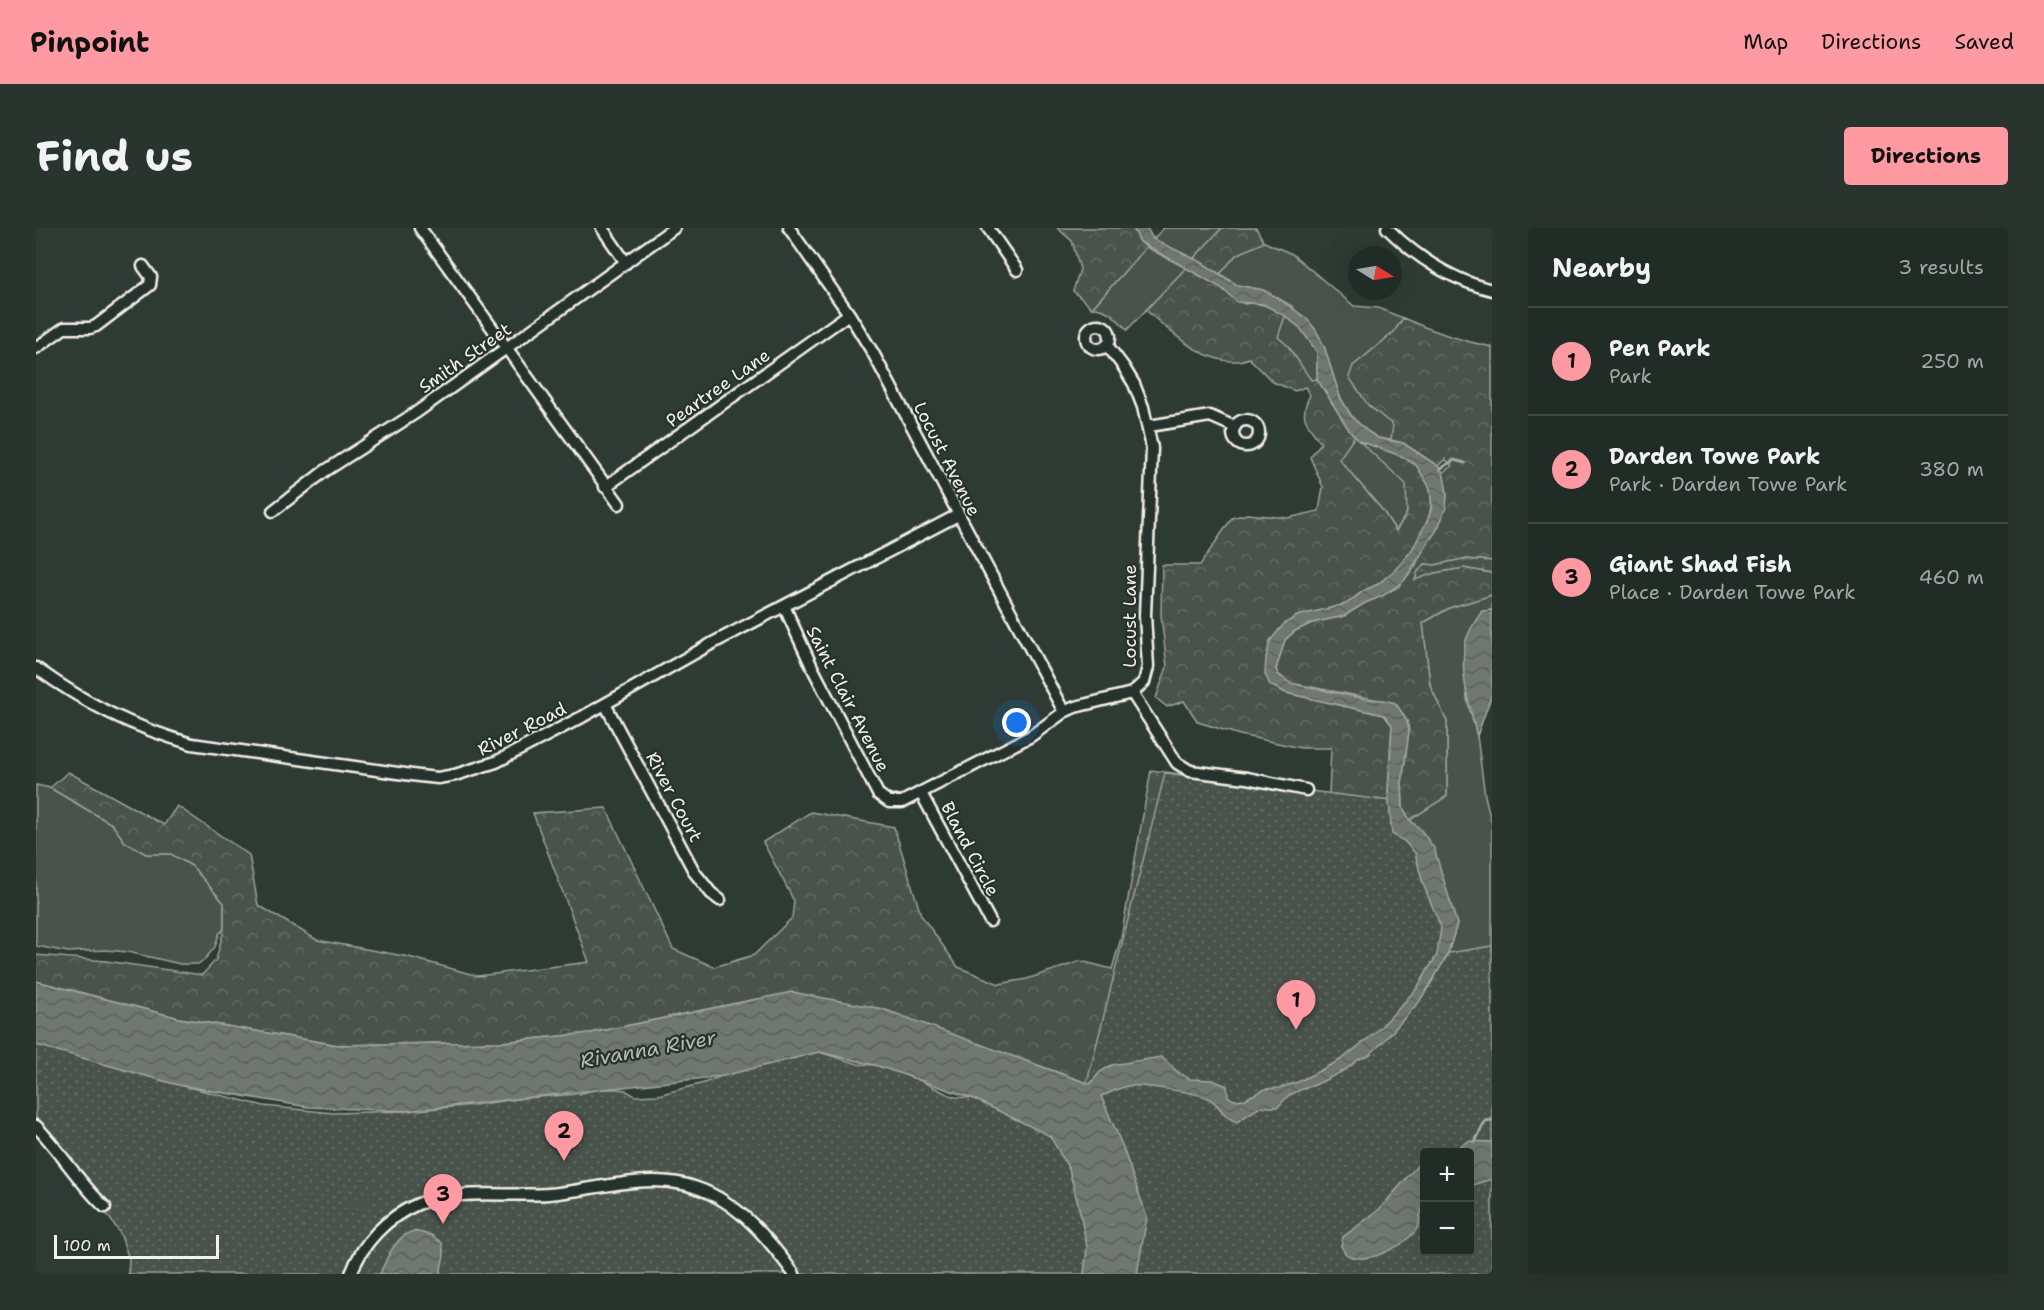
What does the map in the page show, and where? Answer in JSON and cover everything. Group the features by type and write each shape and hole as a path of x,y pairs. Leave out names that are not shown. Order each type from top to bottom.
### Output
{"street":[{"path":"420,228 619,504"},
{"path":"602,228 626,262"},
{"name":"Smith Street","path":"273,511 325,471 417,412 674,228"},
{"name":"Locust Avenue","path":"789,228 849,314 882,368 1064,712"},
{"path":"988,228 1017,270"},
{"path":"1387,228 1402,243 1440,269 1492,290"},
{"path":"36,348 64,328 96,326 150,285 151,277 143,266"},
{"name":"Peartree Lane","path":"605,487 849,314"},
{"name":"Locust Lane","path":"889,802 902,802 921,793 1037,733 1064,712 1132,693 1144,682 1149,667 1145,615 1146,555 1153,461 1149,426 1134,384 1107,345"},
{"path":"1149,426 1210,416 1235,427"},
{"name":"River Road","path":"36,668 76,696 105,712 142,728 192,744 438,778 476,770 496,762 711,644 958,515"},
{"name":"Saint Clair Avenue","path":"784,606 856,755 878,794 889,802"},
{"path":"1132,693 1177,763 1183,768 1306,790"},
{"name":"River Court","path":"605,704 695,873 711,893 720,900"},
{"name":"Bland Circle","path":"921,793 990,921"},
{"path":"36,1126 86,1188 105,1207"},
{"path":"351,1274 360,1254 378,1231 392,1218 406,1209 432,1199 453,1196 548,1194 645,1182 696,1187 724,1201 764,1236 794,1274"}],"green space":[{"path":"1057,228 1133,228 1140,242 1146,247 1092,308 1073,291 1080,269 1072,241"},
{"path":"1164,228 1222,228 1193,259 1153,239"},
{"path":"1222,228 1256,228 1264,242 1236,255 1220,274 1193,259"},
{"path":"1264,242 1292,254 1354,306 1378,308 1403,318 1394,332 1353,366 1368,405 1394,425 1391,440 1378,438 1352,417 1340,397 1324,346 1292,306 1263,290 1237,285 1220,274 1236,255"},
{"path":"1146,247 1186,268 1127,330 1108,312 1092,308"},
{"path":"1186,268 1244,304 1261,304 1285,316 1278,337 1288,346 1311,380 1317,379 1355,436 1339,459 1383,511 1396,531 1407,513 1406,484 1359,441 1412,461 1427,481 1431,497 1430,513 1416,545 1405,559 1381,582 1346,604 1307,613 1285,624 1270,644 1266,661 1270,685 1286,693 1384,715 1392,725 1388,792 1392,834 1441,927 1437,955 1417,988 1090,1084 1031,1063 756,999 591,1033 501,1042 338,1045 179,1018 36,981 36,955 106,961 202,975 216,960 224,929 224,903 192,866 171,854 146,854 125,842 112,824 50,788 68,772 164,825 177,806 249,855 258,905 317,940 409,957 478,976 589,962 533,813 606,808 673,949 714,967 754,955 792,918 794,901 763,842 811,812 894,827 921,915 958,967 999,984 1027,979 1081,961 1112,969 1121,938 1151,770 1329,794 1331,748 1301,748 1240,735 1198,722 1184,701 1167,707 1156,698 1167,667 1161,615 1162,565 1200,565 1232,518 1247,514 1288,518 1319,511 1323,487 1310,457 1321,443 1306,420 1306,403 1310,395 1305,387 1295,391 1273,382 1249,358 1236,361 1222,360 1207,355 1180,339 1146,310"},
{"path":"1285,316 1301,328 1317,352 1317,379 1311,381 1288,346 1277,337"},
{"path":"1403,318 1447,335 1492,347 1492,561 1463,559 1435,565 1425,564 1416,579 1434,573 1464,568 1492,573 1492,595 1449,608 1423,623 1430,685 1447,722 1447,796 1410,820 1403,808 1402,783 1409,731 1407,721 1395,703 1290,683 1278,674 1276,669 1285,640 1295,631 1312,623 1344,616 1398,587 1415,567 1421,552 1438,528 1446,507 1447,493 1443,472 1452,466 1445,459 1438,466 1403,443 1391,440 1393,425 1368,405 1349,377 1353,366 1394,332"},
{"path":"1355,436 1407,484 1407,513 1396,531 1383,511 1338,458"},
{"path":"1463,559 1492,561 1492,573 1464,568 1434,573 1415,580 1418,571 1425,564 1435,565"},
{"path":"1492,595 1492,610 1482,612 1466,641 1464,665 1467,699 1477,736 1485,796 1492,825 1492,950 1447,956 1457,924 1410,820 1447,795 1447,722 1430,685 1423,623 1449,608"},
{"path":"1165,773 1399,802 1451,928 1437,955 1492,946 1492,1274 1125,1274 1081,1106"},
{"path":"36,785 50,788 112,824 125,842 146,854 171,854 192,866 224,903 224,929 219,934 215,947 205,959 198,964 180,964 128,952 105,950 68,952 36,946"},
{"path":"36,1043 168,1082 264,1106 333,1113 406,1111 474,1105 579,1094 597,1089 625,1090 635,1096 658,1095 704,1083 729,1073 819,1052 911,1076 945,1093 955,1097 972,1098 1048,1132 1069,1169 1077,1195 1093,1274 128,1274 129,1259 120,1233 104,1210 36,1130"}],"water":[{"name":"Rivanna River","path":"1133,228 1147,228 1153,239 1201,262 1237,285 1263,290 1306,318 1316,330 1324,346 1340,397 1352,417 1378,438 1403,443 1438,466 1443,472 1447,493 1446,507 1438,528 1404,581 1382,596 1344,616 1312,623 1295,631 1285,640 1276,669 1278,674 1290,683 1366,699 1384,700 1395,703 1401,711 1407,721 1409,731 1402,783 1403,808 1410,820 1421,830 1434,848 1457,924 1447,956 1433,980 1419,1002 1383,1042 1368,1056 1359,1059 1345,1070 1288,1096 1278,1107 1260,1107 1237,1122 1228,1117 1208,1098 1181,1091 1128,1086 1101,1096 1122,1145 1147,1217 1137,1274 1084,1274 1087,1247 1080,1212 1069,1169 1050,1136 972,1098 875,1065 819,1052 723,1076 406,1111 308,1107 178,1085 36,1045 36,981 179,1018 338,1045 501,1042 591,1033 792,992 883,1009 1090,1084 1100,1072 1112,1065 1161,1057 1179,1073 1190,1079 1213,1080 1227,1086 1228,1096 1234,1100 1245,1099 1265,1089 1279,1088 1298,1082 1342,1059 1376,1032 1417,988 1437,955 1441,927 1423,884 1415,853 1404,841 1392,834 1388,792 1392,725 1384,715 1286,693 1270,685 1265,674 1266,658 1270,641 1284,624 1297,616 1346,604 1365,590 1378,584 1397,568 1412,550 1428,519 1432,507 1430,488 1416,465 1401,456 1359,441 1349,430 1317,379 1317,352 1300,328 1285,316 1263,304 1237,302 1220,287 1140,242"},
{"path":"1492,610 1492,694 1477,736 1464,676 1464,651 1469,633 1482,611"},
{"path":"1469,1141 1492,1142 1492,1179 1474,1185 1474,1148 1458,1148"},
{"path":"1420,1162 1420,1217 1419,1225 1414,1232 1407,1240 1375,1256 1354,1258 1346,1254 1341,1246 1343,1237 1380,1209"},
{"path":"414,1231 431,1235 442,1243 444,1255 440,1274 380,1274 397,1242"}],"waterway":[{"path":"1440,469 1454,460 1465,463"},
{"path":"1475,1142 1485,1121 1492,1120"}],"place":[{"name":"Pen Park","path":"1296,1030"},
{"name":"Darden Towe Park","path":"564,1161"},
{"name":"Giant Shad Fish","path":"443,1224"}]}
